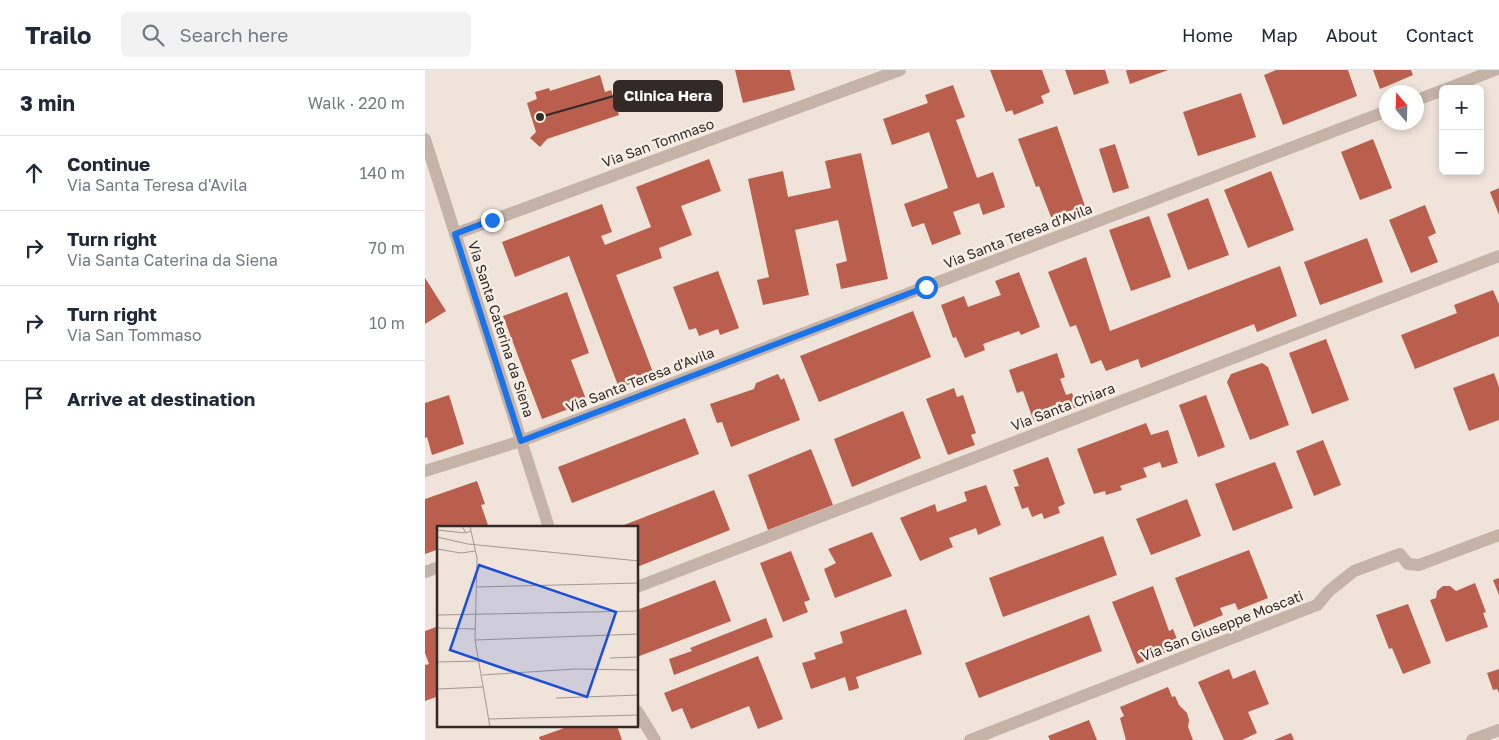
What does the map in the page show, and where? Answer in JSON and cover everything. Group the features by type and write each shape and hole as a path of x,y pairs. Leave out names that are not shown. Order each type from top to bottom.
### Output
{"street":[{"name":"Via San Tommaso","path":"455,234 899,70"},
{"path":"1455,85 1495,70"},
{"path":"1424,97 1439,91"},
{"name":"Via Santa Teresa d'Avila","path":"425,472 521,441 1379,115"},
{"name":"Via Santa Caterina da Siena","path":"425,139 548,526"},
{"name":"Via Santa Chiara","path":"639,586 1499,256"},
{"name":"Via San Giuseppe Moscati","path":"970,740 1317,605 1354,571 1400,554 1408,564 1419,565 1499,535"},
{"path":"425,572 437,568"},
{"path":"639,714 655,740"},
{"path":"1472,740 1499,730"}],"building":[{"path":"735,70 790,70 795,90 743,103"},
{"path":"990,70 1042,70 1050,92 1041,96 1044,103 1014,115 1012,110 1006,112"},
{"path":"1065,70 1105,70 1109,83 1074,95"},
{"path":"1127,70 1168,70 1130,84"},
{"path":"1276,70 1348,70 1357,96 1283,125 1264,75"},
{"path":"1373,70 1411,70 1413,75 1389,85 1379,86"},
{"path":"600,75 605,92 611,90 619,115 547,139 540,147 530,138 536,132 527,103 537,99 535,92 549,88 550,91"},
{"path":"953,85 965,117 956,120 977,178 993,172 1005,207 983,215 979,203 953,212 961,234 932,245 924,223 912,227 904,204 948,188 929,132 892,145 883,119 928,103 925,95"},
{"path":"1241,93 1256,137 1198,156 1183,112"},
{"path":"1057,126 1085,206 1051,217 1039,186 1036,187 1018,139"},
{"path":"1373,139 1392,188 1360,200 1341,152"},
{"path":"1115,144 1129,188 1113,193 1099,149"},
{"path":"861,153 888,279 841,289 836,264 847,261 838,220 795,230 809,295 763,305 757,280 769,277 748,179 783,171 788,197 831,188 825,161"},
{"path":"709,159 721,191 681,206 692,235 659,248 662,258 616,275 654,375 619,388 569,256 515,277 502,242 602,204 612,232 601,236 605,245 651,227 636,187"},
{"path":"1271,171 1294,230 1248,248 1224,190"},
{"path":"1499,188 1499,215 1490,192"},
{"path":"1208,198 1229,255 1188,270 1167,214"},
{"path":"1425,205 1436,233 1428,237 1438,262 1411,273 1389,220"},
{"path":"1149,216 1171,277 1131,291 1109,230"},
{"path":"1367,238 1383,282 1320,305 1304,262"},
{"path":"1086,257 1110,331 1280,266 1297,316 1257,332 1254,324 1141,368 1138,359 1106,371 1101,360 1091,364 1076,325 1070,327 1048,272"},
{"path":"718,271 739,328 720,335 718,329 699,336 696,328 689,330 673,287"},
{"path":"1019,272 1040,327 1021,335 1019,331 983,344 985,350 965,358 956,337 953,338 941,305 964,296 968,307 1001,295 995,281"},
{"path":"425,278 446,311 425,324"},
{"path":"1493,290 1499,304 1499,336 1415,369 1401,335 1457,313 1454,305"},
{"path":"567,292 589,353 571,360 587,402 542,419 503,316"},
{"path":"913,311 931,357 819,402 800,356"},
{"path":"1326,339 1349,400 1312,414 1289,353"},
{"path":"1057,353 1065,377 1060,379 1066,395 1072,393 1077,407 1034,422 1023,391 1017,393 1009,370"},
{"path":"1262,363 1268,367 1289,425 1250,440 1227,382 1231,374"},
{"path":"1494,373 1499,387 1499,420 1469,431 1453,388"},
{"path":"778,374 781,380 784,378 800,420 731,447 722,422 717,423 710,404 754,389 756,383"},
{"path":"954,388 957,397 963,395 976,433 971,435 975,445 948,455 926,399"},
{"path":"449,395 464,444 432,455 427,437 425,438 425,403"},
{"path":"1206,395 1225,447 1198,457 1179,405"},
{"path":"903,411 921,458 852,487 834,439"},
{"path":"685,418 699,454 572,503 558,467"},
{"path":"1146,423 1151,435 1168,430 1178,463 1162,468 1160,462 1143,468 1147,477 1120,486 1122,490 1106,495 1105,491 1094,494 1077,449"},
{"path":"1323,440 1341,485 1314,496 1296,451"},
{"path":"811,449 833,505 768,530 748,475"},
{"path":"1048,457 1065,504 1058,507 1060,513 1044,519 1042,513 1032,517 1028,507 1022,509 1014,487 1019,486 1013,470"},
{"path":"1275,462 1293,508 1233,531 1215,484"},
{"path":"477,481 485,504 481,505 488,526 437,526 437,550 425,554 425,499"},
{"path":"986,485 1001,525 978,535 976,528 949,538 953,547 920,561 900,518 935,504 937,512 967,501 964,492"},
{"path":"714,490 730,530 639,566 639,526 622,526"},
{"path":"1187,499 1201,536 1151,555 1136,519"},
{"path":"872,532 892,576 835,598 824,569 836,563 828,549"},
{"path":"1103,536 1117,575 1003,617 989,578"},
{"path":"1249,550 1268,598 1238,610 1235,603 1220,608 1223,615 1194,627 1175,578"},
{"path":"791,551 810,600 804,602 808,612 783,622 760,563"},
{"path":"1499,578 1499,595 1493,580"},
{"path":"715,580 731,621 639,656 639,609"},
{"path":"1475,583 1486,612 1483,613 1488,627 1446,642 1430,600 1436,598 1437,591 1443,586 1450,586 1456,591"},
{"path":"1153,586 1169,631 1173,629 1180,647 1137,664 1112,602"},
{"path":"1408,604 1431,663 1403,674 1392,648 1389,649 1376,615"},
{"path":"906,609 922,654 856,677 859,688 849,691 845,677 811,689 802,663 816,659 814,653 843,643 840,632"},
{"path":"1089,615 1102,651 979,698 965,663"},
{"path":"766,618 773,637 674,675 669,659 692,651 690,648"},
{"path":"437,627 437,697 425,701 425,665 429,664 425,653 425,631"},
{"path":"758,656 783,719 758,729 749,706 691,729 682,708 672,712 664,693"},
{"path":"1229,669 1233,679 1255,670 1269,704 1248,712 1257,733 1242,740 1224,740 1198,682"},
{"path":"1499,669 1499,693 1497,689 1493,690 1487,673"},
{"path":"1168,687 1172,697 1175,696 1179,705 1187,713 1188,727 1193,740 1126,740 1120,718 1124,716 1120,707"},
{"path":"1089,720 1097,740 1050,740 1048,736"},
{"path":"564,728 618,728 622,740 540,740 539,737"},
{"path":"1291,733 1294,740 1274,740"}],"place":[{"name":"Clinica Hera","path":"540,117"}],"route":[{"path":"492,220 455,234 521,441 926,287"}]}
